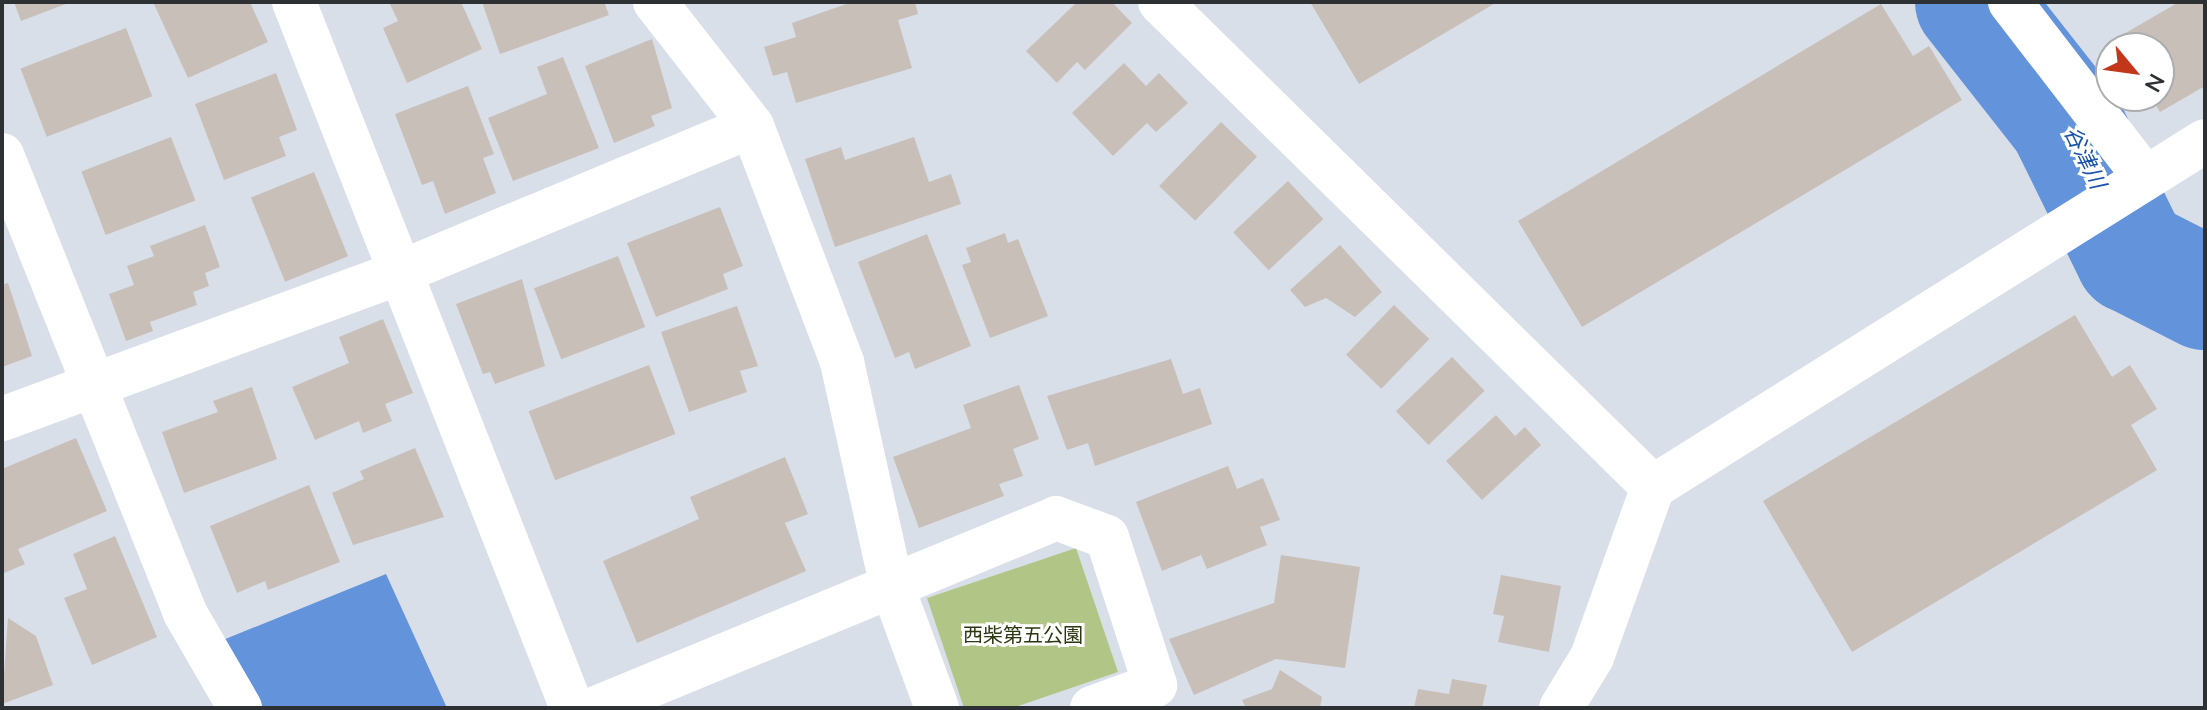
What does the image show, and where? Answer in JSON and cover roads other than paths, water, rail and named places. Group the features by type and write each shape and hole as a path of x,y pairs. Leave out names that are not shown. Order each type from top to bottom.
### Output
{"street":[{"path":"294,2 572,708"},
{"path":"655,2 752,126 842,362 891,583 937,708"},
{"path":"1160,2 1653,487"},
{"path":"2010,2 2145,177"},
{"path":"2,419 401,272 752,126"},
{"path":"1561,708 1592,657 1653,487 2205,141"},
{"path":"2,155 185,613 240,708"},
{"path":"596,708 891,583 1056,518 1107,537 1155,685 1092,708"}],"water":[{"path":"386,574 447,708 261,708 218,642"}],"waterway":[{"name":"谷津川","path":"1972,2 2065,120 2132,256 2205,293"}],"park label":[{"name":"西柴第五公園","path":"1023,635"}]}
